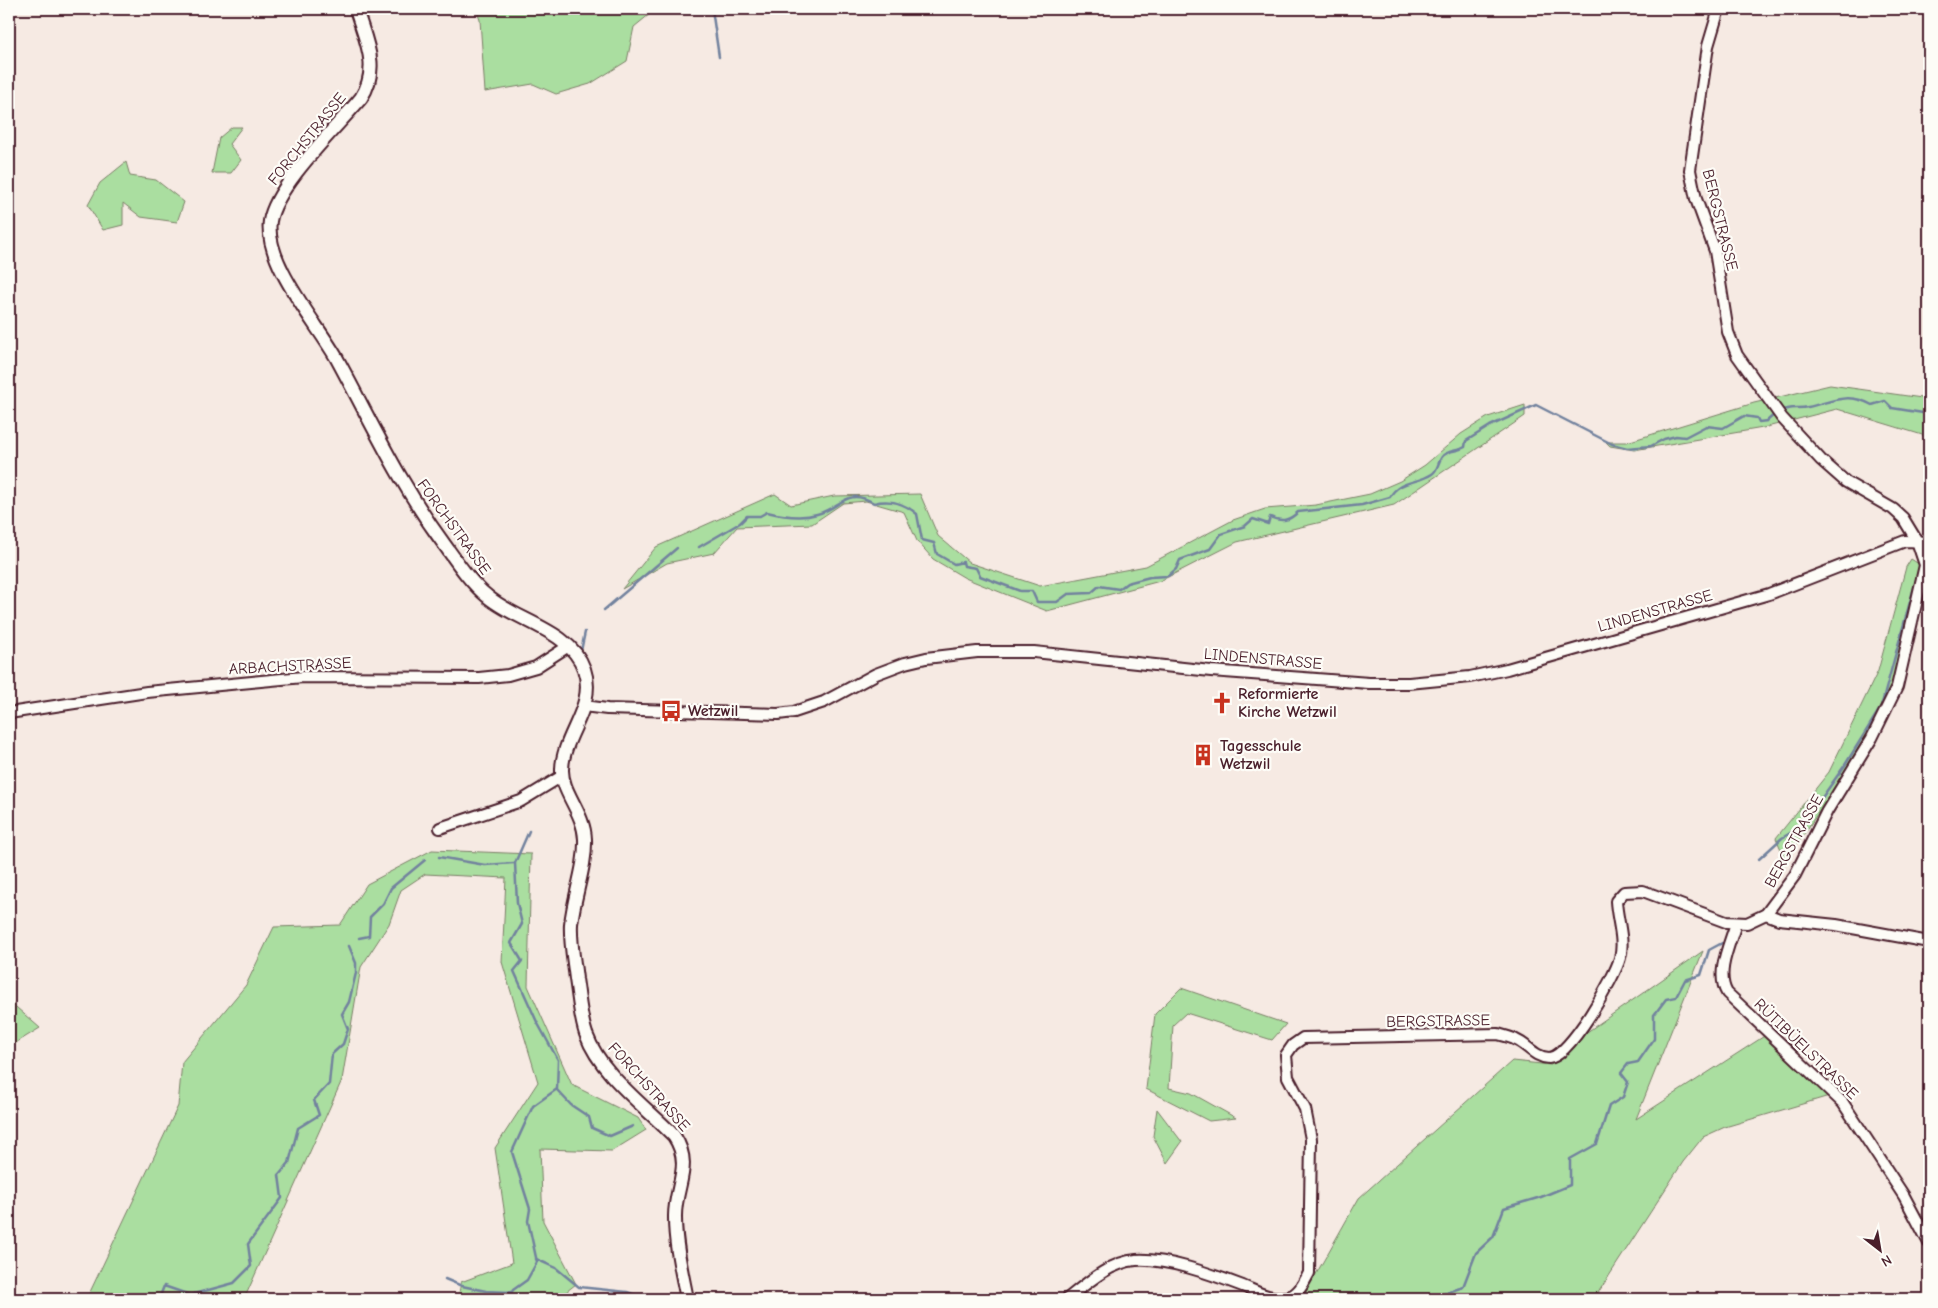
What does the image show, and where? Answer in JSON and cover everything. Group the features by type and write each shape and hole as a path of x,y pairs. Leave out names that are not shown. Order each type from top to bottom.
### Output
{"main road":[{"name":"FORCHSTRASSE","path":"356,9 371,62 369,83 362,98 281,194 271,218 270,232 274,251 284,274 336,357 400,481 458,563 487,597 500,606 546,630 567,647 584,669 587,684 584,706 563,760 562,776 584,826 584,856 574,901 571,934 582,1019 586,1033 599,1059 674,1136 682,1150 684,1166 674,1219 687,1299"}],"street":[{"name":"BERGSTRASSE","path":"1066,1299 1096,1277 1118,1265 1136,1260 1169,1264 1204,1272 1265,1296 1289,1297 1300,1289 1309,1273 1311,1139 1305,1109 1288,1077 1286,1055 1293,1045 1303,1038 1498,1034 1517,1040 1536,1055 1550,1058 1562,1053 1578,1033 1620,959 1622,944 1616,901 1624,892 1643,891 1715,918 1736,923 1747,923 1766,914 1794,875 1827,811 1872,738 1897,687 1927,563 1917,541 1903,518 1892,509 1846,482 1821,460 1782,418 1738,355 1728,332 1716,251 1696,199 1690,170 1708,46 1719,9"},
{"name":"LINDENSTRASSE","path":"584,706 607,709 778,714 824,702 876,674 905,663 926,658 994,651 1034,652 1211,671 1369,683 1409,683 1462,678 1507,669 1760,597 1817,577 1905,541 1929,542"},
{"name":"ARBACHSTRASSE","path":"9,713 147,692 303,677 479,678 508,675 536,667 567,647"},
{"path":"440,828 518,802 562,776"},
{"path":"1766,914 1779,918 1836,925 1929,942"},
{"name":"RÜTIBÜELSTRASSE","path":"1736,923 1724,964 1722,986 1768,1033 1843,1103 1904,1196 1929,1243"}],"green space":[{"path":"476,9 656,9 634,27 627,61 590,84 556,94 533,84 485,92 480,20"},
{"path":"232,127 242,127 229,144 241,160 231,173 212,173 219,138"},
{"path":"126,162 130,176 156,180 184,202 177,222 141,217 123,203 123,225 103,230 88,205 100,183"},
{"path":"1830,385 1929,399 1929,437 1837,409 1763,428 1634,450 1610,446 1606,442 1627,442 1754,403"},
{"path":"1525,405 1525,416 1394,505 1237,542 1160,581 1047,611 965,578 933,559 917,541 904,512 866,501 843,503 812,524 737,527 714,553 667,563 622,589 656,547 775,494 791,505 834,496 920,494 938,536 970,563 1040,586 1146,566 1233,520 1265,509 1316,505 1370,494 1400,481 1425,465 1461,434 1488,417"},
{"path":"1911,559 1925,568 1905,660 1876,726 1786,861 1776,838 1829,772 1878,671 1906,567"},
{"path":"432,850 531,854 528,986 572,1085 638,1118 646,1130 612,1151 540,1149 543,1221 576,1284 557,1299 458,1299 461,1282 512,1263 495,1148 538,1082 502,962 506,878 425,874 401,890 389,924 361,967 342,1080 246,1295 236,1299 84,1299 90,1292 178,1106 182,1062 246,985 274,927 340,925 367,884"},
{"path":"1703,951 1636,1119 1769,1033 1836,1094 1725,1127 1703,1137 1683,1162 1594,1299 1302,1299 1359,1198 1512,1061 1551,1065 1577,1039"},
{"path":"1181,988 1286,1024 1272,1040 1186,1013 1173,1025 1169,1088 1191,1093 1236,1118 1209,1121 1146,1089 1155,1014"},
{"path":"9,1001 40,1028 9,1047"},
{"path":"1157,1109 1182,1142 1167,1163 1153,1136"}],"waterway":[{"path":"712,9 719,57"},
{"path":"1781,411 1848,398 1872,405 1885,401 1892,408 1929,414"},
{"path":"699,547 740,523 747,516 760,516 767,512 779,515 811,516 825,511 844,500 857,497 874,503 892,502 907,507 917,514 922,540 934,543 937,554 954,564 963,562 964,566 976,568 980,576 1020,591 1032,591 1037,602 1057,602 1068,594 1091,593 1099,586 1119,589 1127,583 1150,577 1168,576 1176,569 1180,560 1210,549 1221,534 1245,526 1253,519 1268,524 1270,517 1285,520 1298,512 1362,505 1390,497 1403,485 1435,472 1442,457 1449,452 1465,447 1466,441 1490,426 1536,405 1612,444 1627,448 1651,446 1664,439 1676,436 1685,437 1706,426 1723,428 1744,416 1757,418 1759,422 1767,421 1776,413"},
{"path":"604,610 677,548"},
{"path":"1759,859 1782,838 1802,826 1845,765 1881,707 1919,569"},
{"path":"581,651 585,632"},
{"path":"508,1299 513,1290 527,1280 537,1262 528,1221 530,1209 512,1152 533,1106 557,1089 558,1060 537,1022 514,971 522,961 511,943 522,924 517,903 515,863 529,831"},
{"path":"439,857 485,865 514,863"},
{"path":"359,938 369,936 370,917 383,904 391,888 425,860"},
{"path":"1429,1299 1463,1287 1476,1253 1493,1237 1504,1208 1541,1197 1570,1185 1570,1159 1597,1144 1609,1106 1623,1097 1628,1082 1621,1073 1628,1064 1638,1062 1654,1039 1654,1015 1666,999 1676,997 1685,980 1701,975 1709,950 1722,943"},
{"path":"159,1299 164,1286 190,1295 234,1283 251,1266 248,1244 282,1198 279,1175 289,1163 298,1128 319,1115 314,1100 329,1084 332,1054 343,1044 348,1029 342,1014 349,1002 356,973 356,963 349,946"},
{"path":"557,1090 571,1105 589,1117 592,1128 610,1136 633,1126"},
{"path":"536,1259 556,1268 579,1287 627,1292 647,1299"},
{"path":"445,1279 462,1286 486,1291 511,1292"}],"place":[{"name":"Reformierte Kirche Wetzwil","path":"1222,703"},
{"name":"Wetzwil","path":"671,711"},
{"name":"Tagesschule Wetzwil","path":"1203,755"}]}
